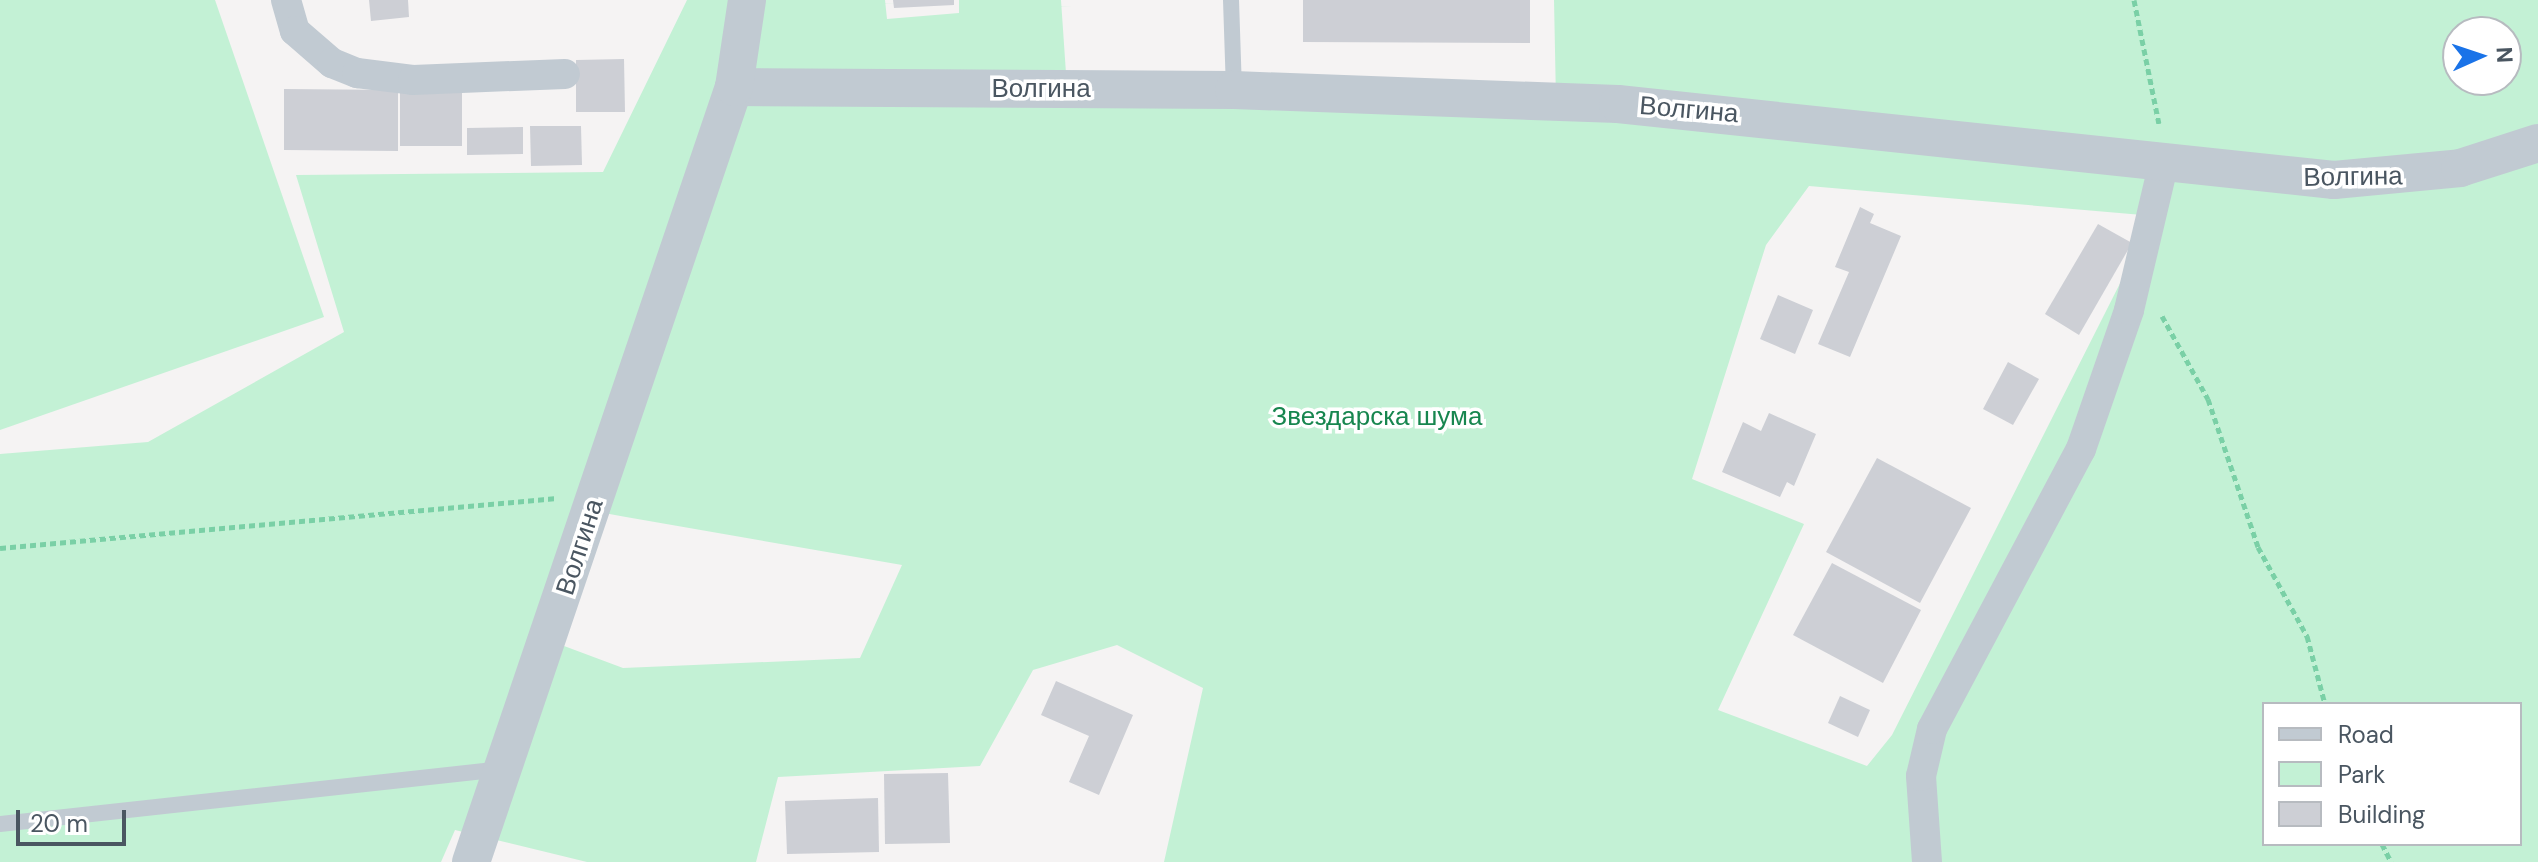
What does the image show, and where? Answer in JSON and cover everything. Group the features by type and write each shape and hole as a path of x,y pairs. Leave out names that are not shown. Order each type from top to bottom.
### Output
{"street":[{"path":"286,0 295,31 332,63 357,73 413,80 565,74"},
{"path":"734,87 747,0"},
{"name":"Волгина","path":"471,862 507,769 734,87 1234,90 1618,104 2164,154 2383,181 2460,168 2538,143"},
{"path":"1927,862 1921,776 1932,729 2061,499 2138,273 2164,154"}],"lane":[{"path":"1231,0 1234,90"},
{"path":"0,824 507,769"}],"path":[{"path":"2134,0 2146,86 2164,154"},
{"path":"2138,273 2208,399 2258,547 2307,636 2324,702"},
{"path":"0,548 574,497"}],"green space":[{"path":"0,0 215,0 324,317 0,430"},
{"name":"Звездарска шума","path":"687,0 885,0 887,19 959,13 959,0 1061,0 1067,88 1556,101 1554,0 2538,0 2538,862 1164,862 1203,688 1117,645 1033,670 980,766 778,777 756,862 587,862 455,830 441,862 0,862 0,454 148,442 344,332 296,175 603,172","holes":["1809,186 2154,216 1892,735 1867,766 1718,710 1804,524 1692,479 1766,245","593,511 902,565 860,658 623,668 540,637"]}],"building":[{"path":"369,0 408,0 409,17 371,21"},
{"path":"893,0 954,0 954,5 894,8"},
{"path":"1303,0 1530,0 1530,43 1303,42"},
{"path":"624,59 625,112 576,112 576,60"},
{"path":"284,89 398,90 398,151 284,150"},
{"path":"400,93 462,93 462,146 400,146"},
{"path":"530,126 581,126 582,165 531,166"},
{"path":"523,127 523,154 467,155 467,128"},
{"path":"1860,207 1874,214 1870,223 1901,236 1850,357 1818,344 1849,272 1835,267"},
{"path":"2098,224 2132,243 2079,335 2045,314"},
{"path":"1778,295 1813,310 1795,354 1760,339"},
{"path":"2008,362 2039,379 2013,425 1983,409"},
{"path":"1769,413 1816,434 1794,486 1787,482 1780,497 1722,472 1743,422 1761,431"},
{"path":"1877,458 1971,508 1920,603 1826,552"},
{"path":"1832,563 1921,610 1883,683 1793,635"},
{"path":"1056,681 1133,715 1099,795 1069,782 1089,736 1041,715"},
{"path":"1840,696 1870,710 1858,737 1828,723"},
{"path":"948,773 950,843 885,844 884,774"},
{"path":"878,798 879,852 787,854 785,801"}]}
